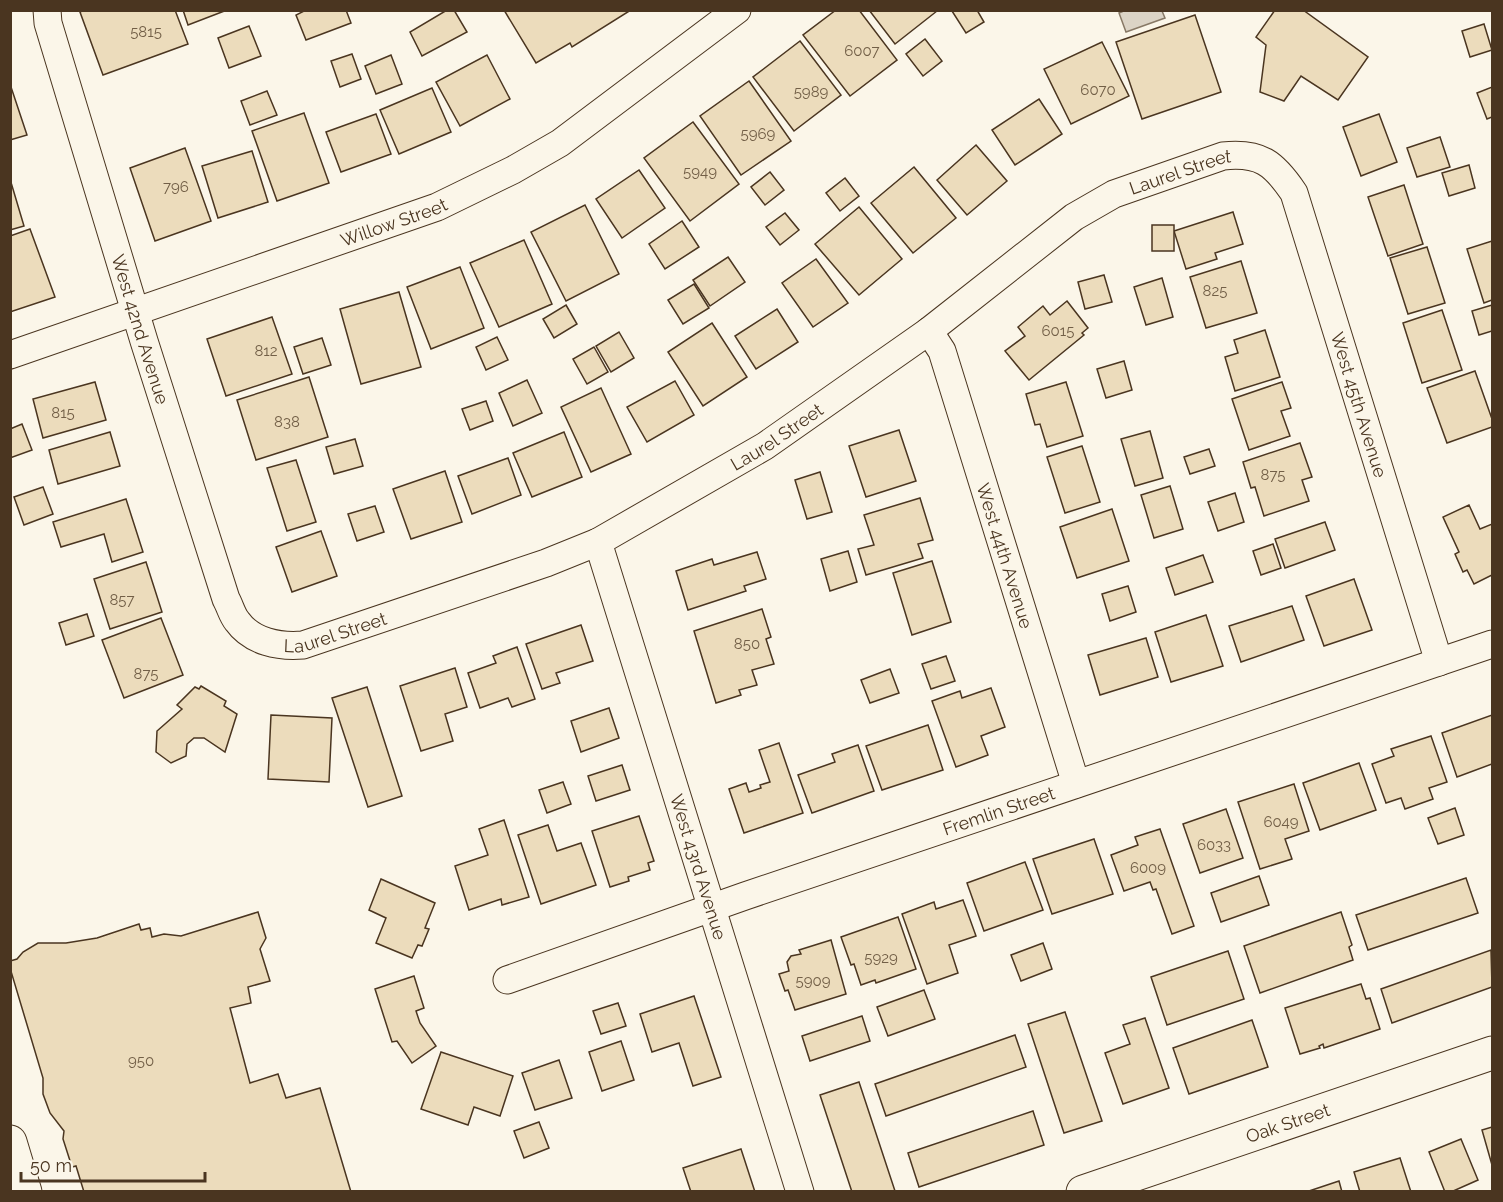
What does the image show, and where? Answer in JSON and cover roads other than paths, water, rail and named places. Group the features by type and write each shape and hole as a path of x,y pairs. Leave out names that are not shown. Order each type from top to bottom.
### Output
{"main road":[{"name":"Oak Street","path":"1083,1191 1492,1053"},
{"path":"10,1142 25,1191"}],"street":[{"name":"West 42nd Avenue","path":"47,10 48,23 135,312 226,599 237,622 255,638"},
{"name":"Willow Street","path":"10,355 437,207 513,170 560,143 737,10"},
{"name":"Laurel Street","path":"255,638 274,644 303,645 546,563 598,542 765,446 929,331 1074,217 1114,194 1223,156 1240,154 1261,160"},
{"name":"West 45th Avenue","path":"1261,160 1280,172 1294,193 1439,662"},
{"name":"West 44th Avenue","path":"929,331 942,351 1076,784"},
{"name":"West 43rd Avenue","path":"598,542 800,1191"},
{"name":"Fremlin Street","path":"507,980 711,908 1492,644"}]}
